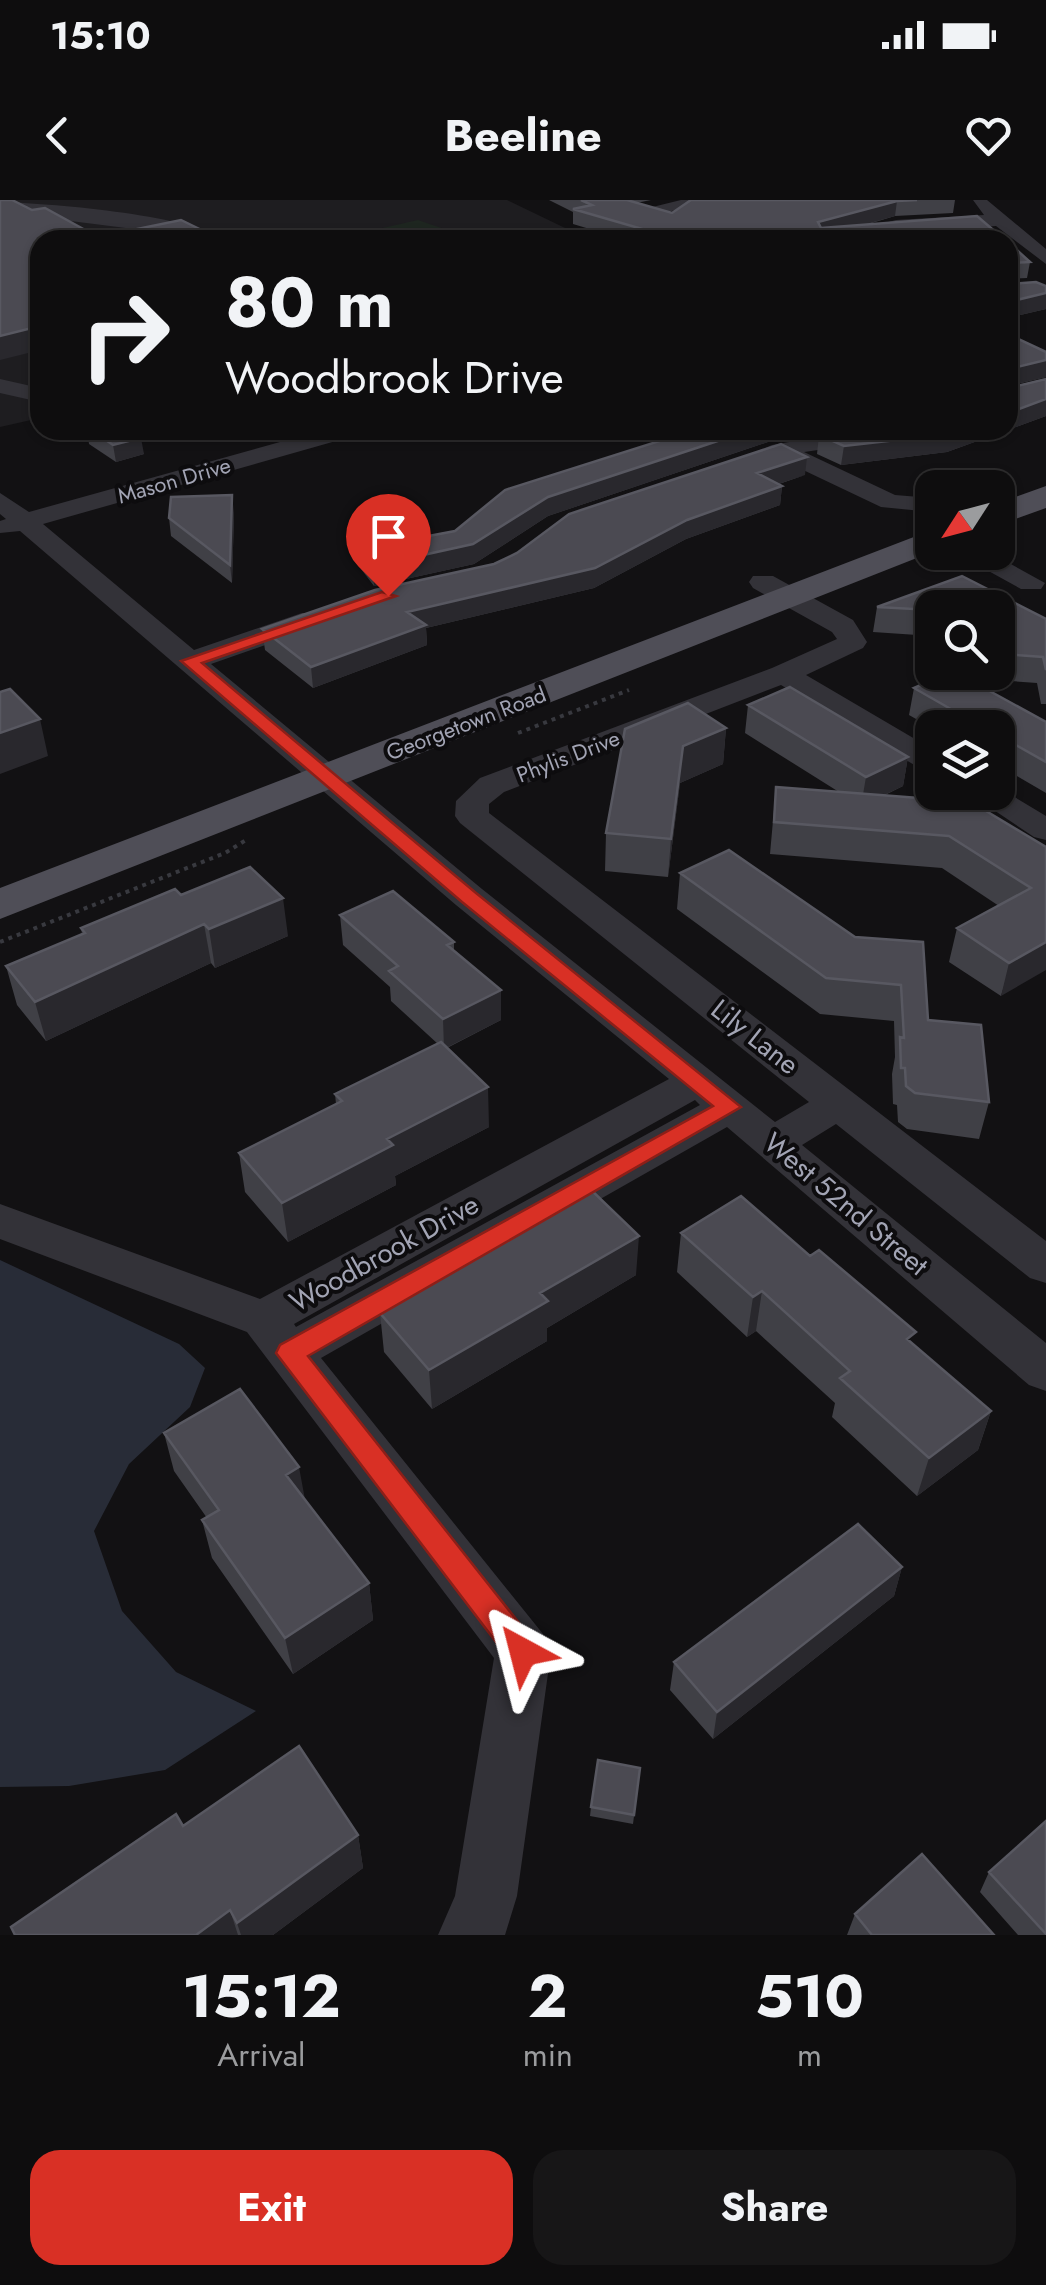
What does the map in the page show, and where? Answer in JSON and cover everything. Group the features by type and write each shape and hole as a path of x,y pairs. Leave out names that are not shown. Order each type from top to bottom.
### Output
{"main road":[{"path":"1015,486 1046,474"},
{"path":"1015,508 1046,496"},
{"name":"Georgetown Road","path":"0,905 315,768 776,589 915,524"},
{"name":"Georgetown Road","path":"0,874 315,768"}],"street":[{"path":"686,206 710,200"},
{"path":"977,200 1012,230"},
{"path":"0,207 131,230"},
{"path":"44,212 84,230"},
{"path":"873,230 896,225 1000,220"},
{"path":"1018,235 1046,258"},
{"path":"0,386 30,393"},
{"name":"Mason Drive","path":"12,526 314,440"},
{"path":"708,474 780,450 845,440"},
{"path":"780,450 915,519"},
{"name":"West 52nd Street","path":"0,501 12,526 190,661 1046,1372"},
{"path":"1015,564 1038,584"},
{"path":"1007,570 1038,584"},
{"name":"Phylis Drive","path":"472,805 492,785 783,674 840,650 854,638 843,626 776,589"},
{"path":"190,661 340,610"},
{"path":"783,674 915,752"},
{"name":"Lily Lane","path":"472,805 472,816 1046,1266"},
{"path":"1013,810 1046,830"},
{"name":"Woodbrook Drive","path":"0,1222 276,1336 714,1094"},
{"path":"773,1143 840,1103"},
{"path":"276,1336 523,1652 486,1896 478,1923 468,1935"}],"shaded area":[{"path":"0,200 507,200 569,230 30,230 30,420 0,427"},
{"path":"418,220 447,230 374,230"},
{"path":"0,1260 179,1344 205,1368 190,1407 129,1464 94,1531 122,1611 176,1672 256,1711 165,1770 69,1786 0,1787"}],"building":[{"path":"0,200 12,200 32,210 45,208 85,230 30,230 30,328 0,336"},
{"path":"581,200 627,200 672,213 691,200 917,200 897,201 818,222 821,228 977,216 993,230 645,230 573,209 592,205"},
{"path":"181,220 202,230 132,230"},
{"path":"1018,251 1030,262 1018,263"},
{"path":"1036,282 1046,286 1046,293 1018,300 1018,283"},
{"path":"1018,339 1046,352 1046,360 1018,367"},
{"path":"1046,379 1046,399 1018,409 1018,386"},
{"path":"106,440 133,440 113,445"},
{"path":"662,440 721,440 548,497 473,544 373,566 359,549 455,531 505,490"},
{"path":"830,440 897,440 844,446"},
{"path":"781,444 807,457 757,473 782,486 687,520 595,568 407,612 426,625 311,667 262,629 375,590 494,564 517,553 569,514"},
{"path":"232,495 230,565 169,518 171,497"},
{"path":"962,576 989,590 924,590"},
{"path":"915,593 915,609 877,607"},
{"path":"1015,603 1046,619 1046,670 1043,657 1015,655"},
{"path":"790,687 908,757 866,777 748,705"},
{"path":"10,689 40,719 0,733 0,692"},
{"path":"918,690 988,690 1046,722 1046,762 1015,745 1015,710 952,710"},
{"path":"688,703 726,728 683,746 671,839 606,833 625,729"},
{"path":"776,787 915,798 915,810 984,810 1046,847 1046,942 1009,963 957,928 1031,888 949,836 774,822"},
{"path":"729,850 855,937 923,942 928,1020 981,1025 989,1102 915,1093 906,1086 905,1068 901,1068 901,985 826,978 680,873"},
{"path":"250,867 283,898 209,929 204,924 35,1002 6,966 85,933 81,928 175,889 181,895"},
{"path":"393,891 454,942 447,945 501,990 443,1019 389,971 398,966 340,915"},
{"path":"441,1042 488,1087 387,1139 393,1145 282,1203 239,1153 342,1101 335,1094"},
{"path":"587,1186 639,1236 540,1293 548,1301 429,1370 380,1313 491,1250 485,1243"},
{"path":"741,1196 810,1256 819,1250 916,1332 907,1339 991,1411 929,1458 840,1378 850,1371 762,1291 753,1297 681,1233"},
{"path":"240,1389 299,1467 286,1475 369,1583 285,1638 202,1520 219,1510 164,1433"},
{"path":"858,1524 902,1567 717,1712 674,1662"},
{"path":"299,1746 358,1835 237,1923 230,1910 196,1935 15,1935 11,1927 176,1814 183,1826"},
{"path":"598,1760 640,1768 634,1815 591,1807"},
{"path":"1046,1821 1046,1934 989,1872"},
{"path":"922,1854 994,1935 872,1935 855,1914"}],"route":[{"path":"388,596 190,661 469,897 730,1107 290,1353 523,1652"}]}
